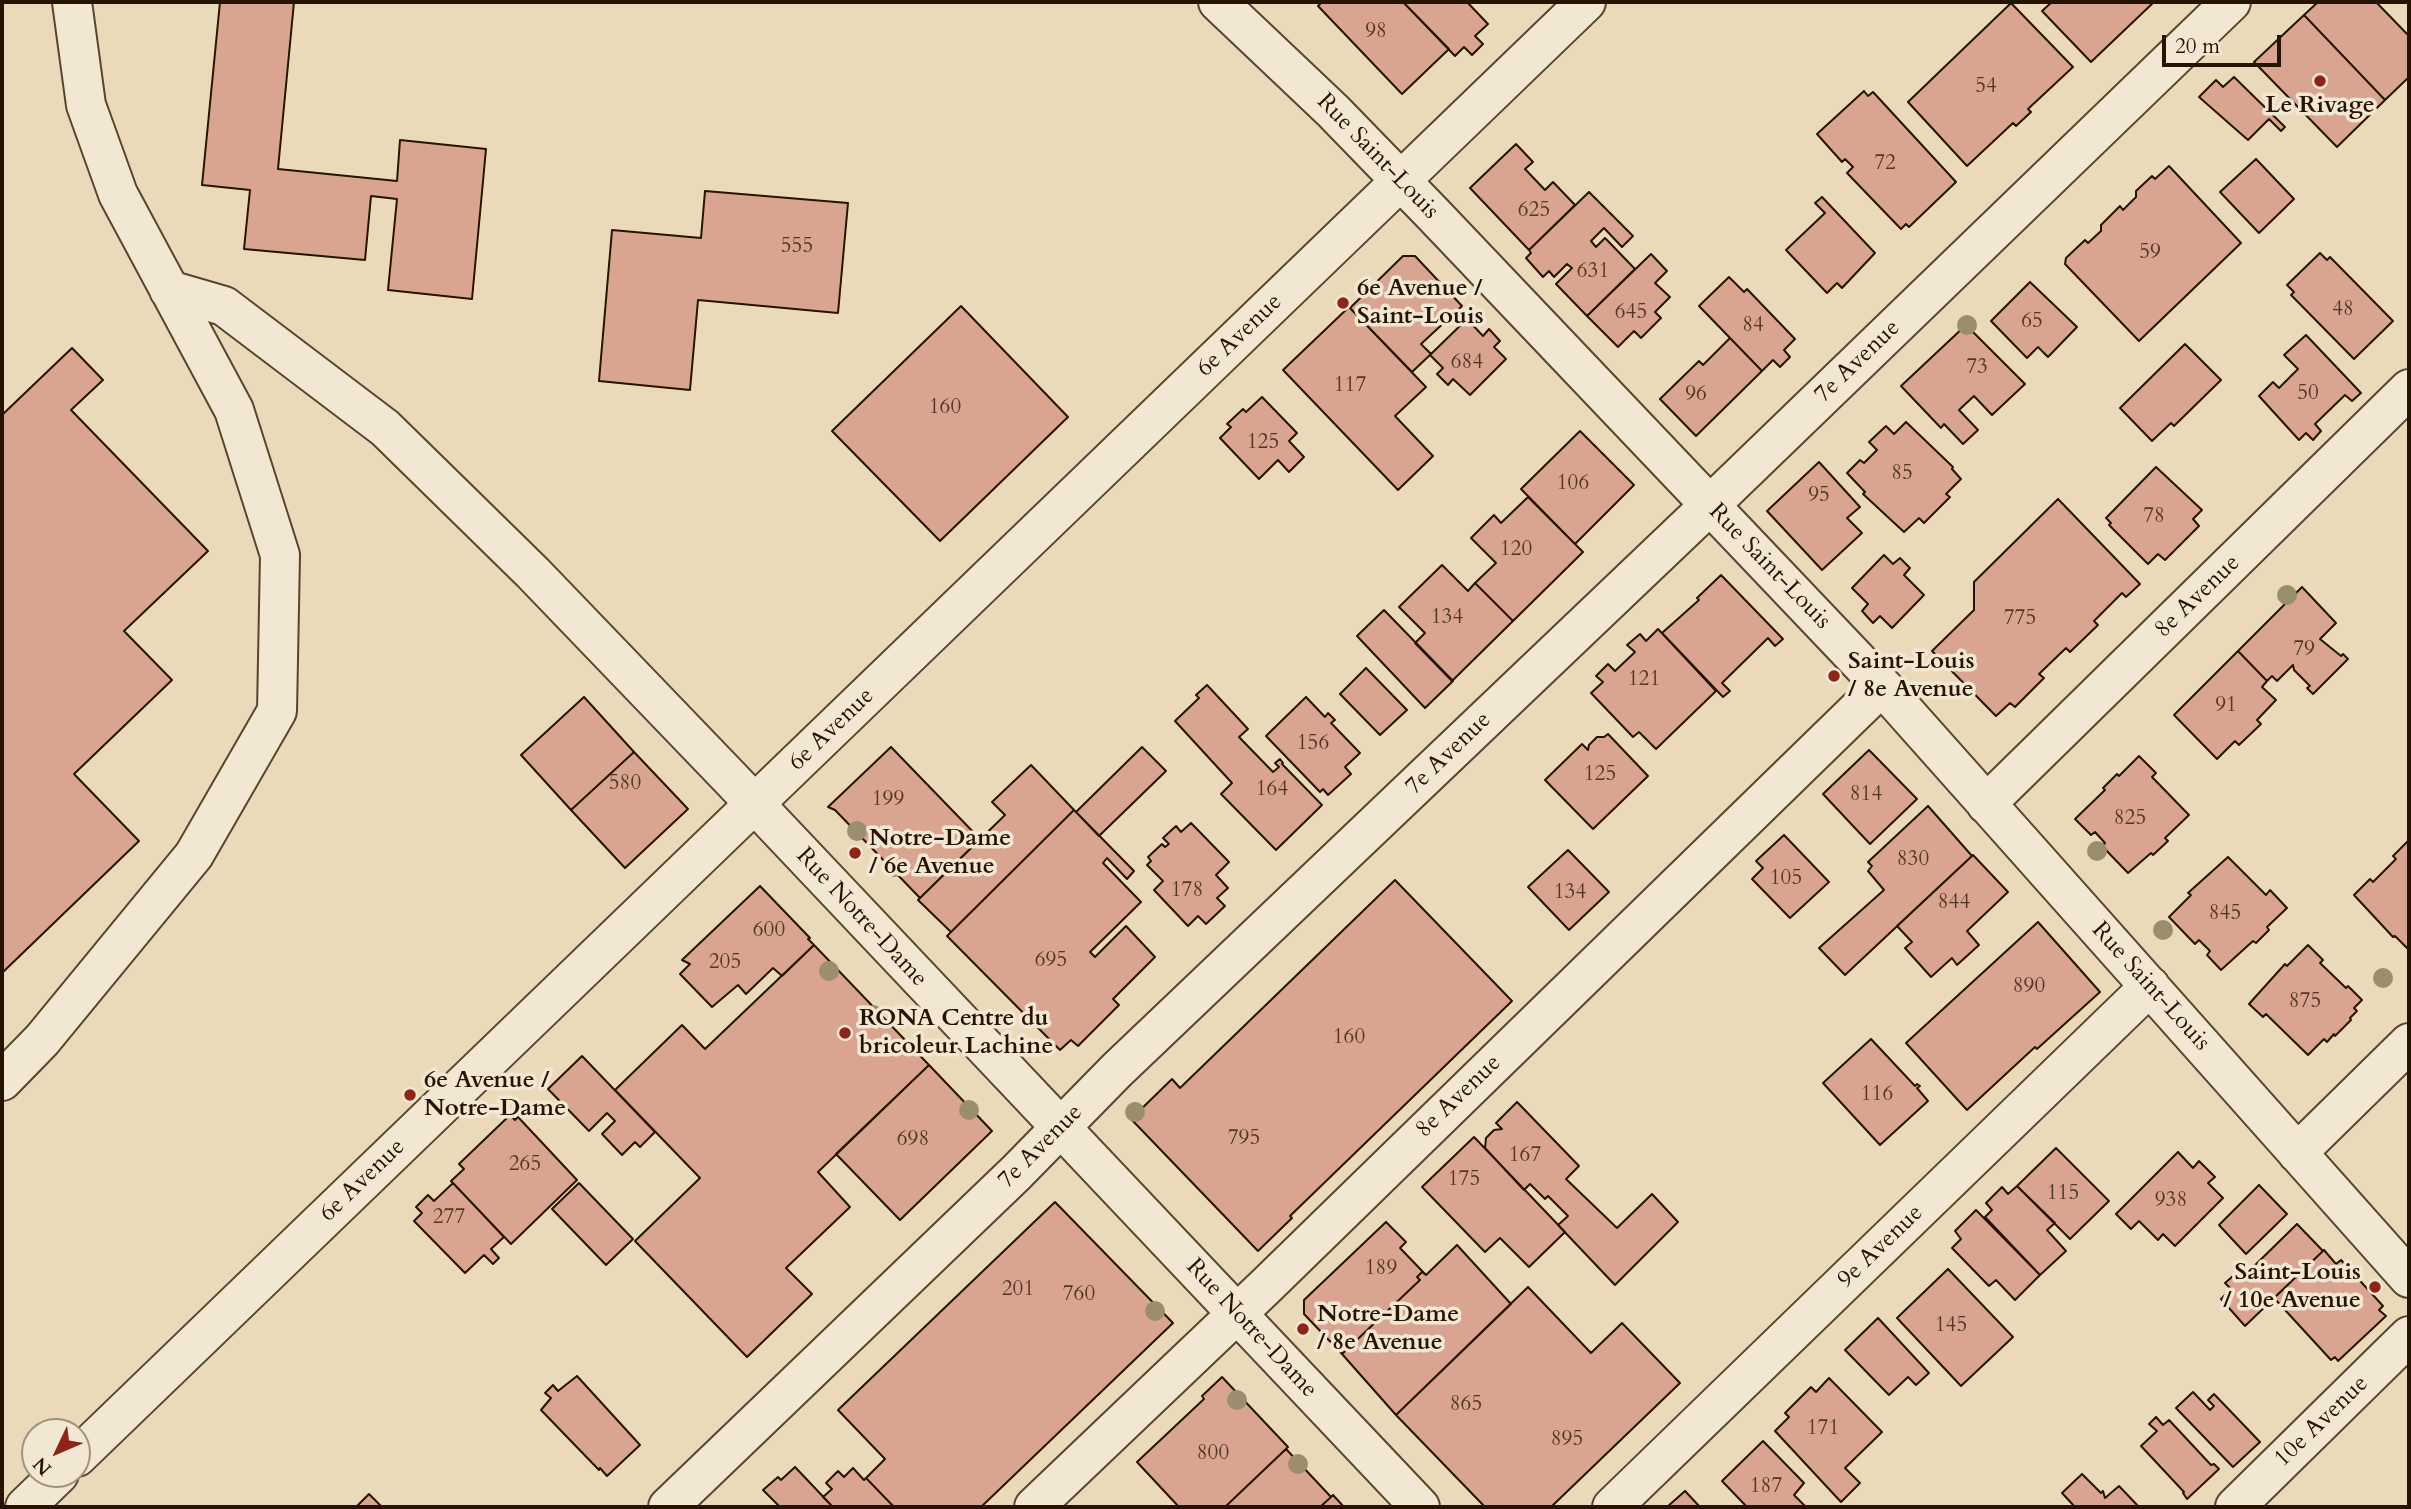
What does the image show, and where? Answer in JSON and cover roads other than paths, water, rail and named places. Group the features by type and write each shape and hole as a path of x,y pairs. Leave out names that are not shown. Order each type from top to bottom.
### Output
{"street":[{"path":"2,1081 42,1040 194,855 277,711 280,555 234,410 118,194 86,105 72,2"},
{"name":"Rue Saint-Louis","path":"1218,2 1333,111 1659,449 1882,686 2409,1278"},
{"name":"6e Avenue","path":"91,1444 1586,2"},
{"name":"7e Avenue","path":"668,1507 1016,1173 1127,1060 1710,505 2231,2"},
{"name":"Rue Notre-Dame","path":"169,290 224,306 385,428 533,573 1420,1507"},
{"name":"8e Avenue","path":"1986,804 2409,389"},
{"name":"8e Avenue","path":"1034,1507 1882,686"},
{"name":"9e Avenue","path":"1612,1507 2150,986"},
{"path":"2297,1153 2409,1042"},
{"name":"10e Avenue","path":"2235,1507 2409,1336"},
{"path":"25,1507 45,1488"}],"place":[{"name":"Le Rivage","path":"2320,81"},
{"name":"6e Avenue / Saint-Louis","path":"1343,303"},
{"name":"Saint-Louis / 8e Avenue","path":"1834,676"},
{"name":"Notre-Dame / 6e Avenue","path":"855,853"},
{"name":"RONA Centre du bricoleur Lachine","path":"845,1033"},
{"name":"6e Avenue / Notre-Dame","path":"410,1095"},
{"name":"Saint-Louis / 10e Avenue","path":"2375,1287"},
{"name":"Notre-Dame / 8e Avenue","path":"1303,1329"}]}
